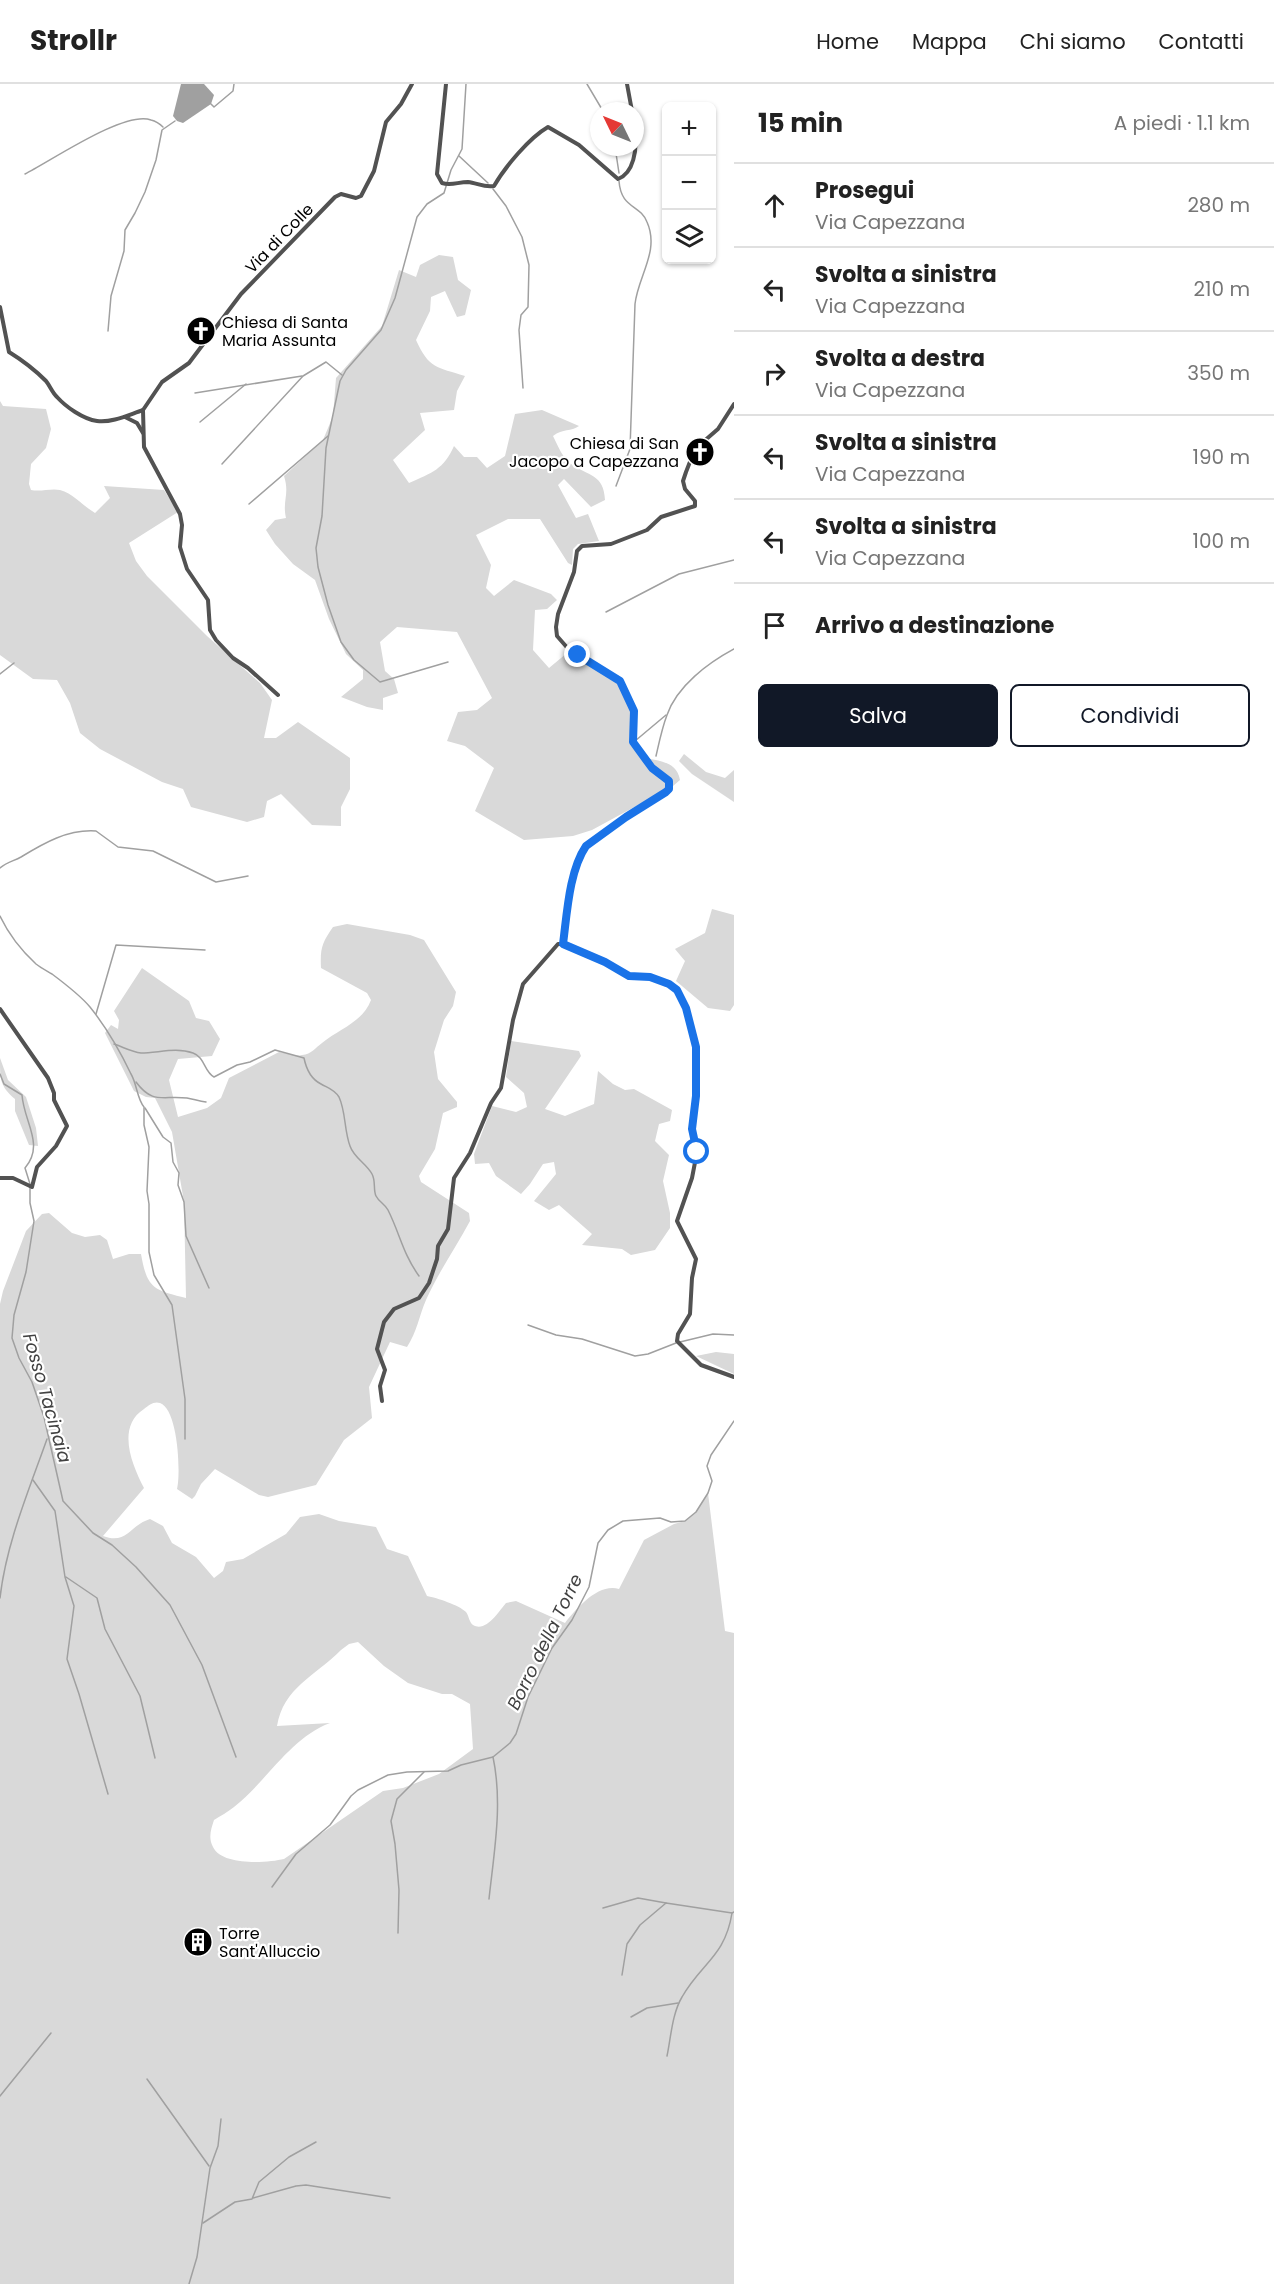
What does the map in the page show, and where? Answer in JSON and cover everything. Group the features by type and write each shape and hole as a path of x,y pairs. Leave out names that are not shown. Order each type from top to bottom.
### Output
{"street":[{"name":"Via di Colle","path":"143,410 162,382 189,363 241,294 335,197 342,194 356,198 361,196 374,171 386,122 401,104 412,84"},
{"path":"446,84 436,174 446,185 467,182 494,186 537,134 548,127 579,145 590,155"},
{"path":"627,84 630,102"},
{"path":"592,156 618,179 624,177 629,170 634,156"},
{"path":"0,307 9,352 22,360 48,383 57,397 83,417 98,421 124,417 143,410 144,447 180,514 182,520 180,547 187,569 208,600 210,630 233,658 248,668 278,695"},
{"path":"382,1401 380,1386 385,1370 377,1349 384,1322 393,1309 419,1298 429,1283 437,1259 438,1246 448,1229 454,1178 466,1161 490,1103 501,1088 513,1020 524,984 560,944 573,878 581,853 586,846 619,822 666,792 670,785 669,781 652,768 633,742 634,711 620,681 571,652 557,636 558,614 574,572 577,551 582,546 611,544 647,530 661,517 695,506 695,501 685,489 683,481 695,448 718,429 734,404"},
{"path":"124,417 137,423 144,433"},
{"path":"560,944 605,962 629,976 650,977 669,984 682,998 696,1047 696,1096 692,1129 697,1152 692,1178 677,1221 696,1259 692,1278 690,1314 678,1334 677,1341 701,1365 734,1377"},
{"path":"0,1009 48,1078 54,1093 54,1100 66,1122 65,1131 37,1167 35,1182 31,1187 13,1178 0,1178"}],"shaded area":[{"path":"181,84 204,84 214,95 211,104 183,123 177,121 173,116"},
{"path":"439,255 453,257 458,280 471,290 465,315 457,317 445,291 431,297 430,311 416,340 425,357 435,366 465,376 457,391 454,410 420,413 425,430 393,460 409,483 441,465 454,446 464,457 477,457 487,468 505,456 515,414 542,410 579,426 553,436 568,462 598,480 602,485 605,500 591,507 564,479 558,485 576,518 588,514 599,541 578,544 573,549 572,565 568,563 540,519 508,519 476,535 491,565 486,588 494,596 514,580 551,594 557,600 547,609 535,610 533,650 549,668 567,653 603,671 611,678 624,692 630,706 629,743 640,755 670,765 678,773 680,780 592,830 573,836 524,840 475,811 494,768 465,746 447,741 458,712 477,710 492,698 457,632 397,627 380,642 385,671 394,679 398,693 383,698 383,710 367,707 341,697 363,679 363,670 346,654 329,619 315,580 293,564 266,530 275,520 286,518 284,476 323,440 333,416 336,378 382,326 399,270 416,277 420,265"},
{"path":"0,401 3,406 46,409 51,429 46,448 31,464 29,484 31,490 60,490 70,494 95,513 110,498 104,486 164,490 178,512 129,543 136,561 147,576 207,636 260,683 272,700 264,738 276,738 298,722 350,758 350,789 341,807 341,826 312,825 281,794 267,801 264,817 247,822 191,807 183,789 162,782 100,749 80,733 70,703 57,680 33,679 0,655"},
{"path":"684,754 706,772 725,778 734,770 734,802 692,774 679,761"},
{"path":"712,909 734,915 734,1005 730,1011 708,1008 676,981 685,961 675,949 705,933"},
{"path":"347,924 410,935 424,940 456,992 453,1006 444,1020 434,1052 438,1079 457,1102 457,1107 443,1113 435,1149 419,1176 421,1182 469,1213 470,1221 431,1290 407,1347 390,1342 369,1387 372,1418 344,1440 316,1485 268,1497 259,1495 215,1469 201,1484 192,1499 177,1489 179,1470 177,1442 171,1417 160,1403 154,1403 135,1417 130,1426 131,1458 144,1488 103,1536 118,1538 150,1519 163,1526 172,1543 196,1557 214,1578 223,1571 226,1562 243,1559 286,1534 300,1517 319,1514 339,1521 376,1527 387,1549 408,1556 427,1596 463,1609 473,1625 478,1627 487,1624 506,1603 516,1601 565,1623 582,1604 596,1593 611,1588 619,1589 644,1540 674,1524 685,1521 696,1512 708,1493 725,1631 734,1633 734,2284 0,2284 0,1304 3,1291 26,1231 42,1214 49,1213 72,1233 85,1237 100,1235 107,1240 113,1259 129,1254 141,1254 146,1274 153,1286 166,1293 186,1298 184,1202 172,1132 155,1098 146,1097 134,1091 105,1033 111,1025 118,1029 119,1020 114,1011 142,968 189,1001 196,1018 209,1021 220,1039 212,1056 178,1059 169,1080 178,1117 207,1108 221,1098 229,1078 279,1052 296,1056 308,1053 350,1025 367,1008 371,1000 367,993 321,968 322,946 333,927","holes":["358,1642 384,1666 408,1683 442,1694 452,1694 470,1704 473,1749 439,1774 403,1788 383,1791 284,1859 246,1862 218,1853 211,1840 214,1820 246,1797 291,1749 316,1730 330,1723 277,1726 280,1713 293,1692 349,1644"]},
{"path":"511,1041 579,1051 581,1056 545,1109 565,1116 594,1104 598,1071 613,1084 625,1090 634,1089 672,1110 670,1121 659,1124 655,1141 669,1155 663,1181 670,1213 670,1228 655,1250 631,1255 622,1249 582,1245 592,1234 559,1205 549,1210 534,1201 556,1174 554,1162 543,1164 521,1194 496,1176 489,1163 475,1164 474,1154 492,1106 516,1112 527,1107 524,1093 506,1077"},
{"path":"0,1058 8,1080 26,1097 36,1128 38,1146 29,1145 15,1111 15,1099 2,1082"},
{"path":"716,1352 734,1354 734,1374 696,1356"}],"waterway":[{"path":"211,104 214,107 233,91 234,84"},
{"path":"448,662 380,682 354,660 341,642 328,605 318,567 316,548 322,516 326,448 340,381 346,370 381,330 395,298 417,217 427,204 444,193 451,170 462,149 466,84"},
{"path":"587,84 598,102"},
{"path":"25,174 88,138 124,122 139,119 151,120 163,127"},
{"path":"108,331 111,296 124,251 125,230 145,192 156,160 162,130 175,121"},
{"path":"459,156 488,183"},
{"path":"616,156 619,173"},
{"path":"616,486 630,449 635,304 651,243 644,216 623,197 619,181"},
{"path":"493,189 506,206 522,237 529,265 528,307 521,315 519,330 523,388"},
{"path":"222,464 303,376 326,362 342,375"},
{"path":"195,393 302,376"},
{"path":"200,422 246,384"},
{"path":"249,504 328,436"},
{"path":"606,612 679,574 734,560"},
{"path":"656,756 665,720 678,694 704,668 734,649"},
{"path":"0,674 14,663"},
{"path":"635,741 666,715"},
{"path":"0,868 57,838 76,832 96,831 118,847 153,851 216,882 248,876"},
{"path":"0,916 11,935 31,959 72,989 96,1015 127,1065 144,1107 144,1125 149,1147 147,1191 149,1252 154,1275 172,1305 185,1399 185,1439"},
{"path":"96,1014 116,945 205,950"},
{"path":"114,1044 141,1053 187,1051 197,1055 214,1077 275,1050 304,1058 314,1079 333,1090 339,1097 352,1150 372,1174 376,1196 388,1210 405,1252 419,1276"},
{"name":"Fosso Tacinaia","path":"0,1074 4,1084 22,1095 33,1142 31,1159 25,1168 30,1184 30,1203 34,1221 26,1272 14,1315 12,1338 19,1358 32,1382 44,1417 63,1501 93,1533 112,1545 136,1567 170,1605 202,1665 236,1757"},
{"path":"136,1082 148,1094 159,1098 179,1097 206,1102"},
{"path":"145,1108 163,1137 171,1143 173,1162 179,1173 178,1185 184,1202 186,1236 209,1288"},
{"path":"528,1325 556,1335 582,1339 635,1356 648,1354 676,1343"},
{"path":"680,1342 713,1334 734,1335"},
{"name":"Borro della Torre","path":"272,1887 296,1854 330,1825 358,1790 388,1775 448,1771 461,1765 493,1757 510,1743 516,1734 528,1697 552,1648 572,1620 589,1587 598,1543 608,1530 623,1521 660,1518 671,1522 685,1521 696,1512 708,1493 712,1481 707,1466 711,1455 734,1421"},
{"path":"0,1598 13,1537 47,1439"},
{"path":"33,1480 55,1511 65,1577 74,1606 67,1659 108,1794"},
{"path":"66,1577 97,1598 105,1629 140,1696 155,1758"},
{"path":"489,1899 497,1810 493,1757"},
{"path":"398,1933 399,1890 391,1821 397,1799 424,1772"},
{"path":"603,1908 638,1898 666,1903"},
{"path":"622,1975 627,1944 640,1925 666,1903 732,1913"},
{"path":"667,2056 674,2018 682,1997 718,1950 734,1912"},
{"path":"631,2017 647,2008 678,2003"},
{"path":"0,2096 51,2033"},
{"path":"147,2079 209,2166"},
{"path":"189,2284 197,2257 210,2168 218,2146 221,2119"},
{"path":"203,2223 235,2202 252,2199 259,2182 289,2157 316,2142"},
{"path":"253,2198 306,2185 390,2198"}],"place":[{"name":"Chiesa di Santa Maria Assunta","path":"201,331"},
{"name":"Chiesa di San Jacopo a Capezzana","path":"700,452"},
{"name":"Torre Sant'Alluccio","path":"198,1942"}],"route":[{"path":"578,655 615,677 625,687 634,711 633,742 644,759 669,781 670,785 666,792 612,827 586,846 581,853 573,878 563,944 605,962 629,976 650,977 669,984 677,990 686,1008 696,1047 696,1096 692,1129 697,1152"}]}
